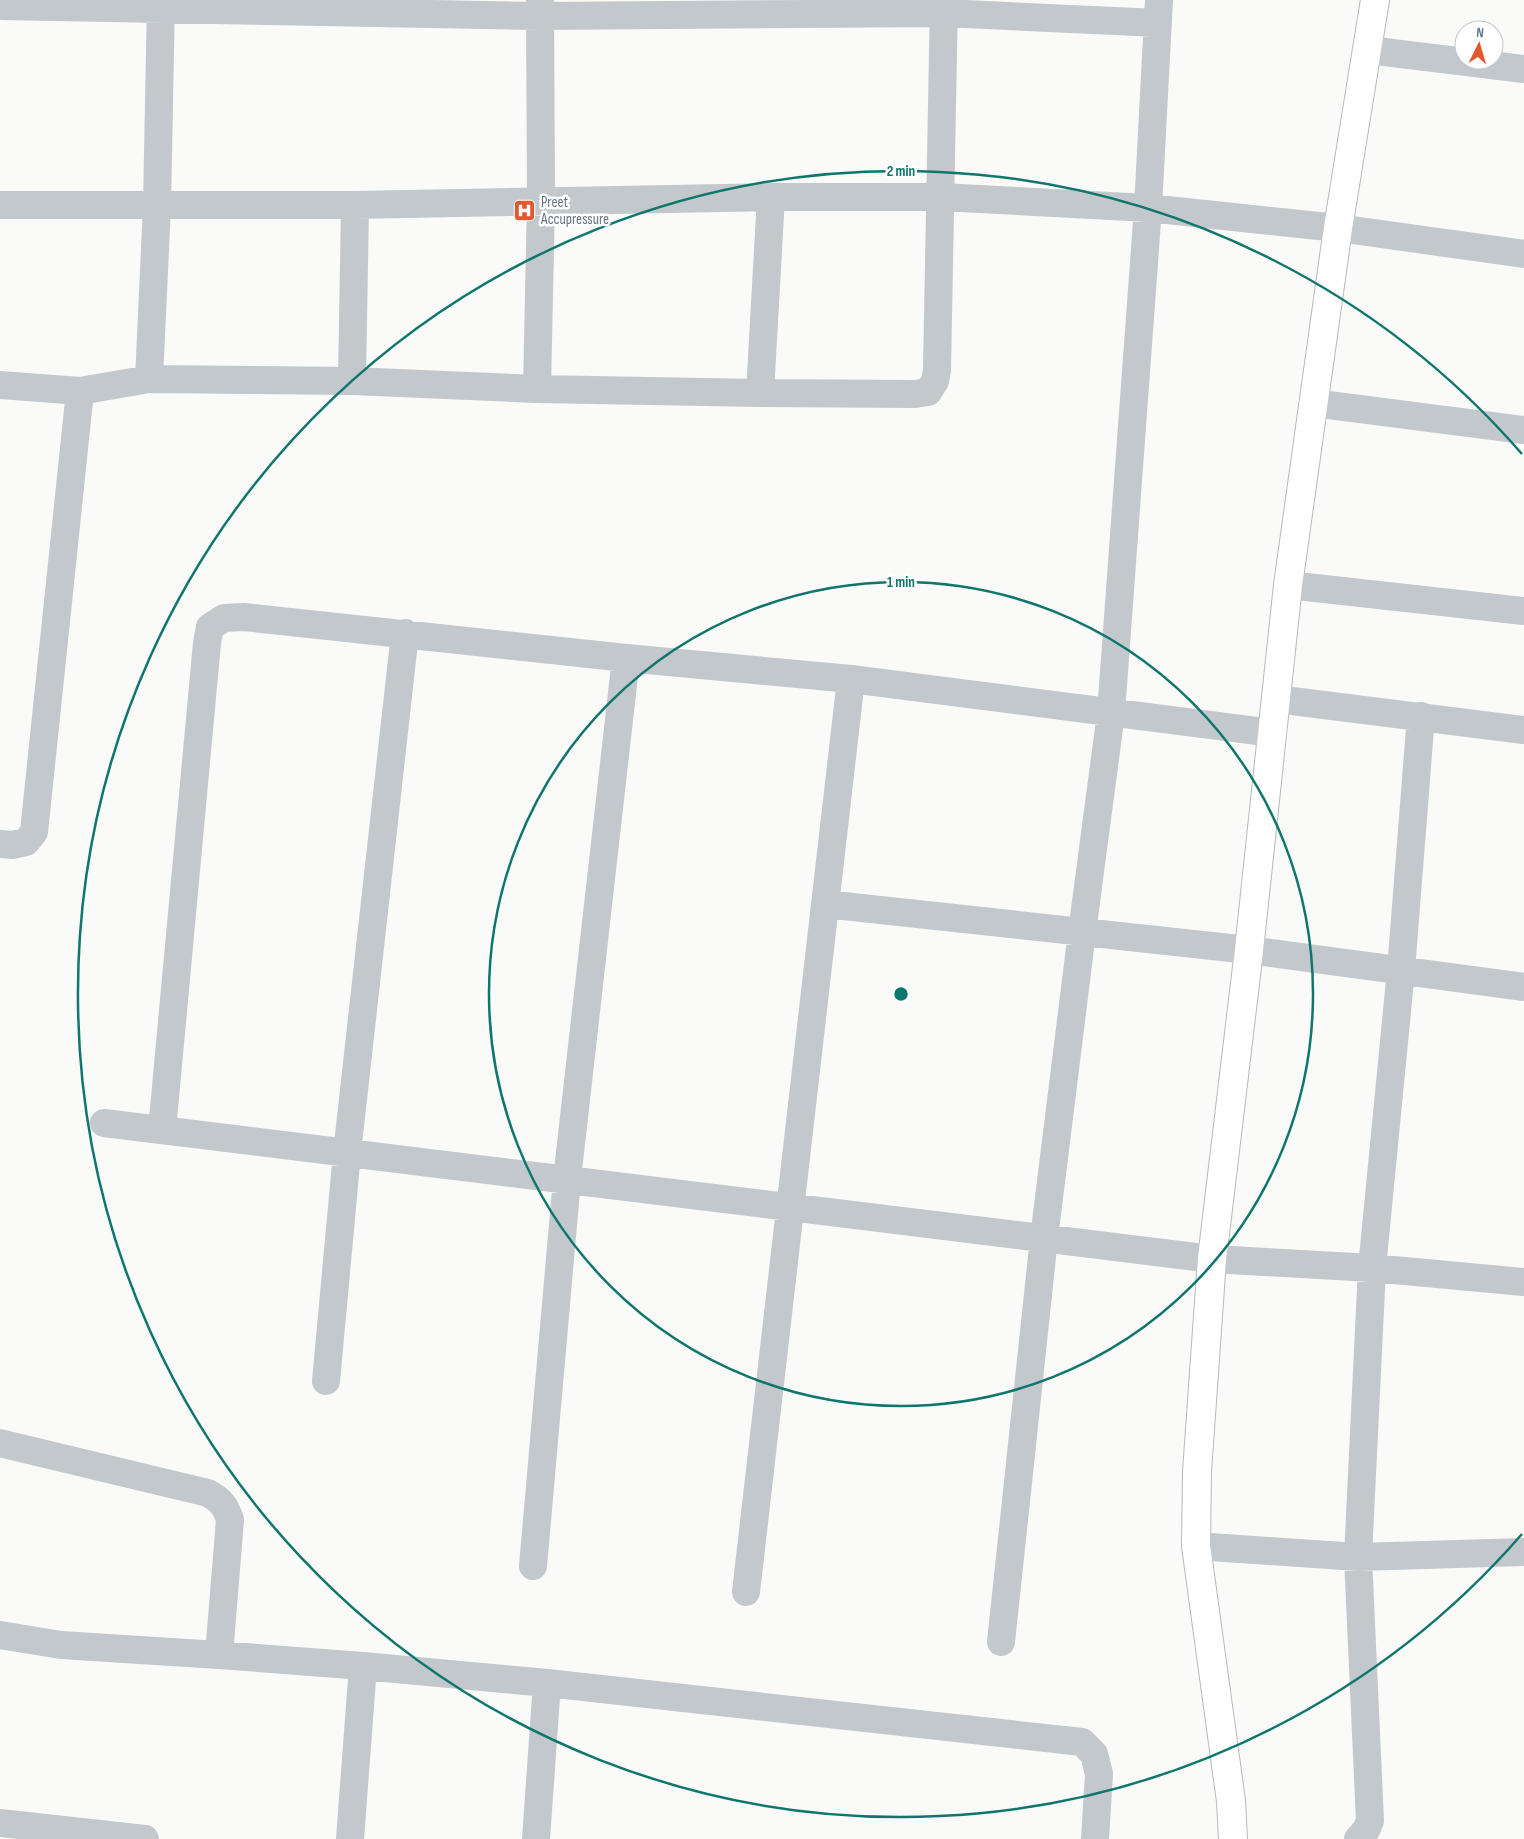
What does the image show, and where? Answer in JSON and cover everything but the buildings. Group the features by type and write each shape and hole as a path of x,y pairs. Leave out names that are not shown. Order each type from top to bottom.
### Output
{"main road":[{"path":"1233,1839 1232,1801 1196,1546 1198,1462 1212,1259 1249,950 1288,585 1338,228 1375,0"}],"street":[{"path":"0,6 161,4 540,8 944,6 1158,11 1148,208 1111,713 1044,1238 1002,1642"},
{"path":"149,379 157,206 161,4"},
{"path":"0,385 80,391 149,379 352,381 537,389 760,394 915,394 928,392 935,381 937,370 944,6"},
{"path":"537,389 541,201 540,8"},
{"path":"1368,50 1524,70"},
{"path":"0,205 355,205 770,197 941,197 1148,208 1338,228 1524,254"},
{"path":"760,394 770,197"},
{"path":"352,381 355,205"},
{"path":"0,844 12,845 26,842 34,832 80,391"},
{"path":"1313,403 1524,430"},
{"path":"1288,585 1524,611"},
{"path":"162,1130 210,627 224,618 244,618 405,633 626,658 851,679 1273,733"},
{"path":"326,1381 347,1153 405,633"},
{"path":"533,1566 567,1180 626,658"},
{"path":"746,1592 851,679"},
{"path":"1276,699 1524,730"},
{"path":"1358,1839 1366,1830 1370,1821 1358,1557 1372,1268 1401,970 1422,716"},
{"path":"825,904 1249,950 1524,987"},
{"path":"104,1123 1212,1259 1372,1268 1524,1282"},
{"path":"0,1443 208,1493 218,1498 227,1509 230,1520 218,1655"},
{"path":"1196,1546 1358,1557 1524,1552"},
{"path":"0,1635 60,1645 363,1666 548,1683 1082,1742 1094,1754 1099,1774 1095,1839"},
{"path":"350,1839 363,1666"},
{"path":"536,1839 548,1683"},
{"path":"0,1823 145,1839"}],"place":[{"name":"Preet Accupressure","path":"525,211"}]}
